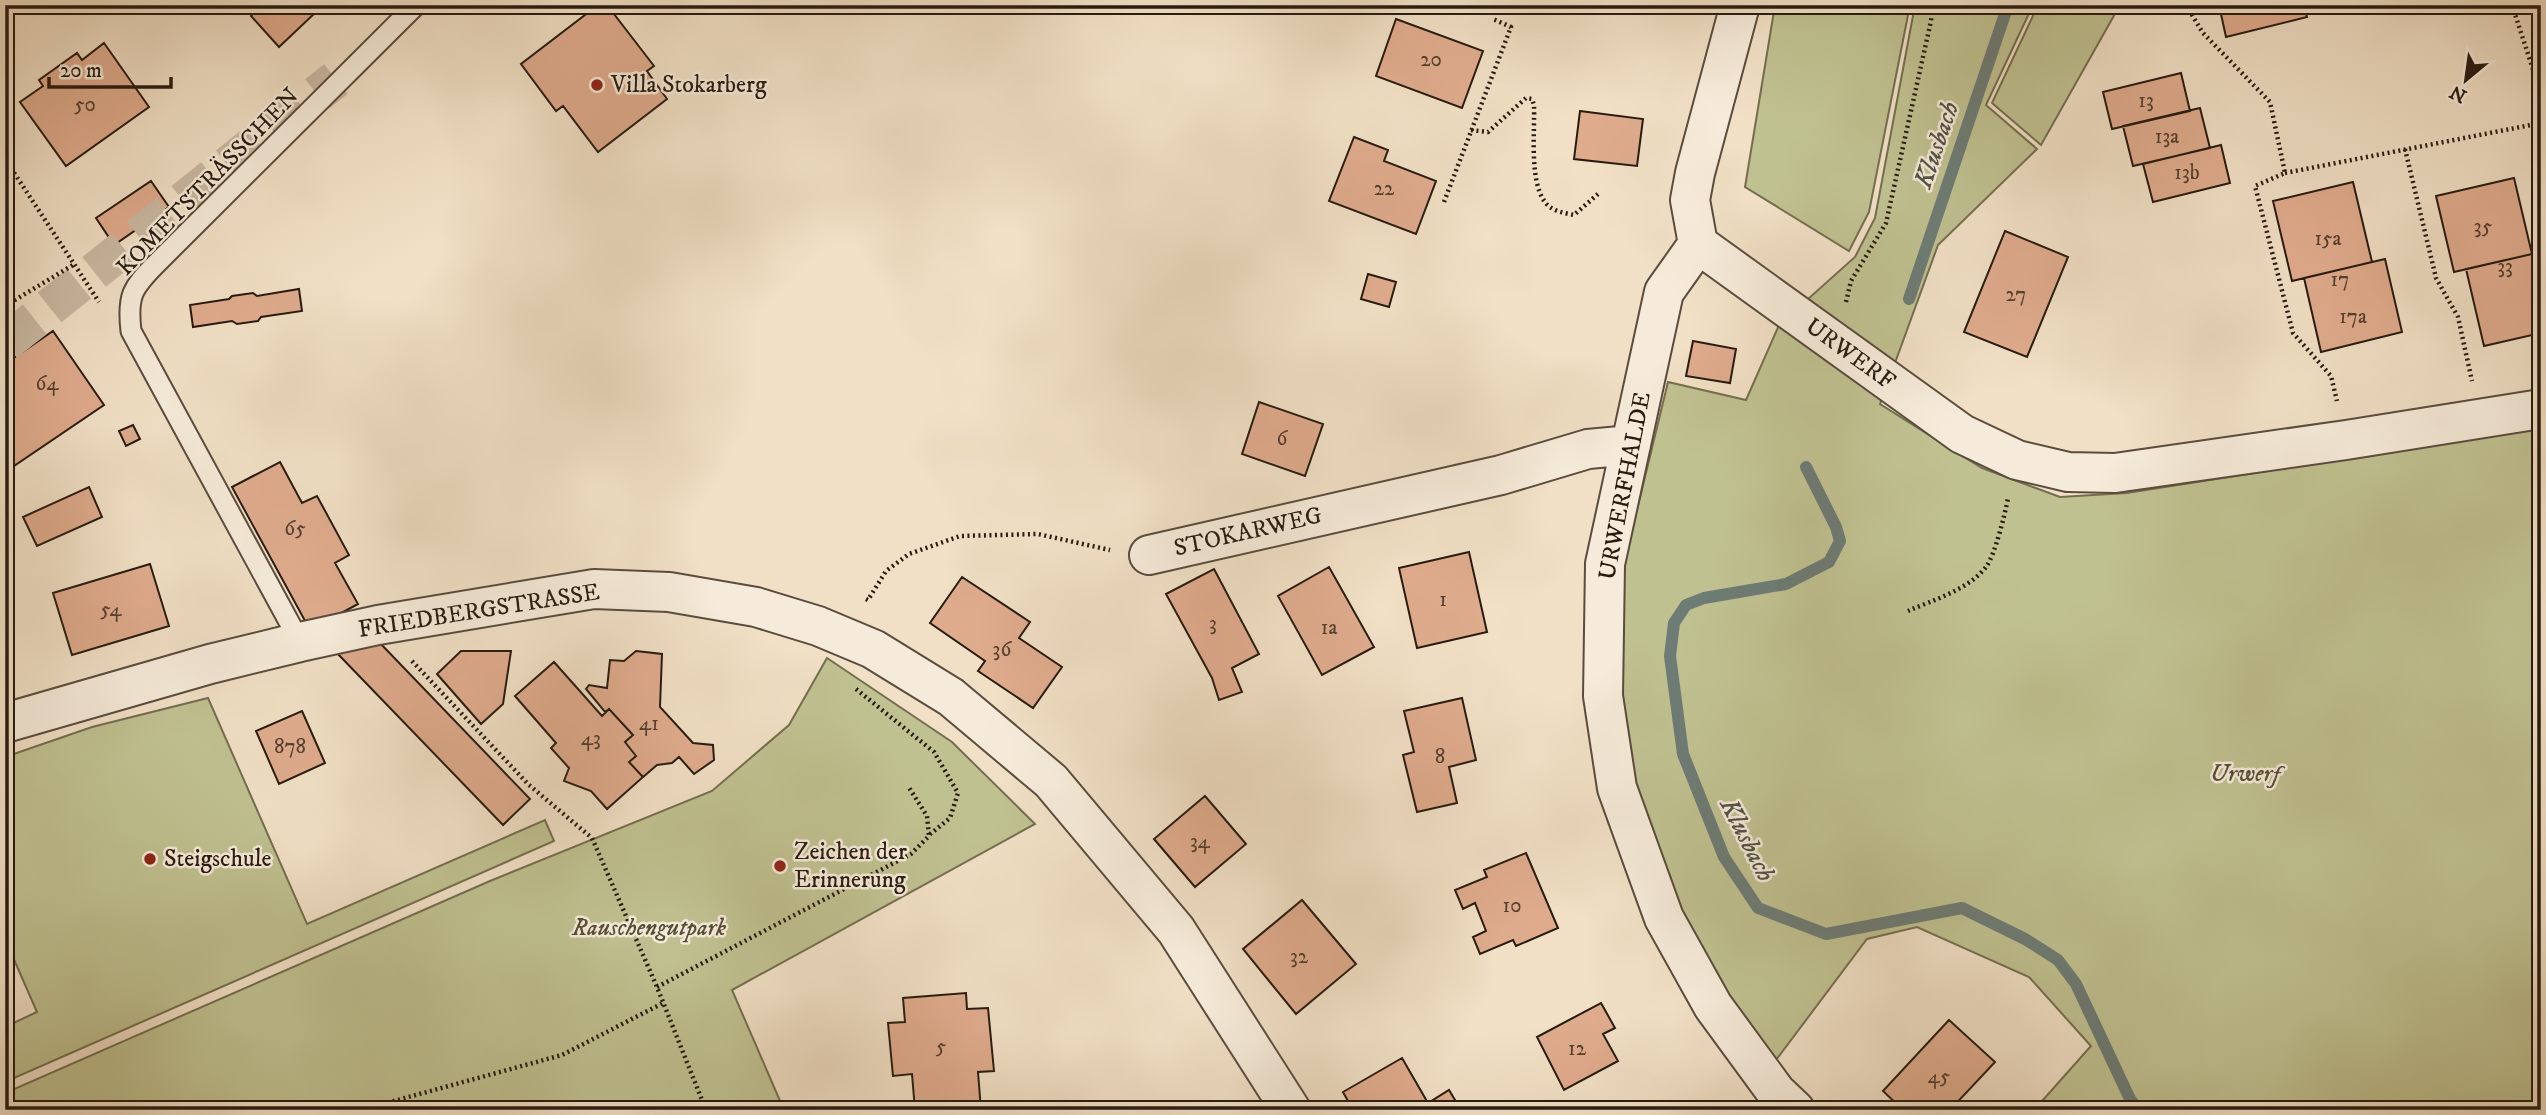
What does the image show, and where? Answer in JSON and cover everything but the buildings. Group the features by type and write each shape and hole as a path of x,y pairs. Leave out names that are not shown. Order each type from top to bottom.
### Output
{"street":[{"path":"1698,244 1690,200 1740,5"},
{"name":"URWERF","path":"1698,244 1962,434 2017,460 2067,472 2115,473 2541,409"},
{"name":"URWERFHALDE","path":"1698,244 1664,292 1605,564 1603,696 1617,788 1664,918 1713,1006 1776,1092 1795,1110"},
{"name":"STOKARWEG","path":"1149,555 1501,475 1588,449 1631,445"},
{"name":"FRIEDBERGSTRASSE","path":"5,723 210,664 300,642 378,625 594,589 669,592 756,607 818,626 873,649 951,697 1051,781 1176,930 1291,1110"}],"lane":[{"name":"KOMETSTRÄSSCHEN","path":"300,642 131,331 131,293 136,284 416,5"}],"path":[{"path":"1836,344 1851,281 1886,223 1933,5"},
{"path":"2186,5 2203,33 2270,103 2285,173"},
{"path":"2512,5 2541,93"},
{"path":"1444,202 1511,27 1493,19"},
{"path":"1471,130 1488,132 1526,98 1532,99 1536,184 1546,204 1560,212 1574,215 1598,194"},
{"path":"2346,440 2331,376 2293,333 2255,186 2285,173 2541,123"},
{"path":"2405,149 2436,278 2458,317 2481,419"},
{"path":"5,159 101,306 131,331"},
{"path":"5,306 74,265"},
{"path":"5,351 12,359"},
{"path":"1908,611 1956,591 1986,567 2004,519 2017,460"},
{"name":"STOKARWEG","path":"877,586 887,571 909,554 960,536 1038,534 1102,549 1149,555"},
{"path":"378,625 529,785 592,838 657,987 706,1110"},
{"path":"657,987 911,854 950,818 958,793 934,752 853,687 873,649"},
{"path":"908,786 927,816 929,836"},
{"path":"363,1110 562,1055 663,1003"}],"green space":[{"path":"1775,5 1910,5 1869,212 1849,251 1745,187"},
{"name":"Urwerf","path":"1915,5 2033,5 1986,105 2037,149 1938,245 1880,404 1982,468 2060,497 2127,493 2541,428 2541,1110 2034,1110 2091,1046 2029,977 1917,927 1867,939 1776,1060 1701,956 1645,839 1619,697 1621,576 1668,382 1746,400 1779,325 1855,257 1875,218"},
{"path":"2038,5 2120,5 2041,145 1992,103"},
{"name":"Rauschengutpark","path":"827,658 952,742 1035,824 732,990 784,1110 8,1110 5,1093 490,881 712,791 789,725"},
{"name":"Steigschule","path":"208,698 307,924 545,820 554,841 5,1082 5,1027 37,1012 5,939 5,757 92,727"}],"waterway":[{"name":"Klusbach","path":"1909,299 2008,5"},
{"name":"Klusbach","path":"1806,467 1836,527 1840,541 1829,562 1786,584 1704,598 1686,605 1674,623 1670,656 1683,754 1724,857 1758,908 1826,934 1962,908 2025,939 2058,960 2076,984 2130,1099 2138,1110"}],"tunnel":[{"path":"5,343 336,79"}],"place":[{"name":"Villa Stokarberg","path":"597,85"},
{"name":"Steigschule","path":"150,859"},
{"name":"Zeichen der Erinnerung","path":"780,866"}]}
